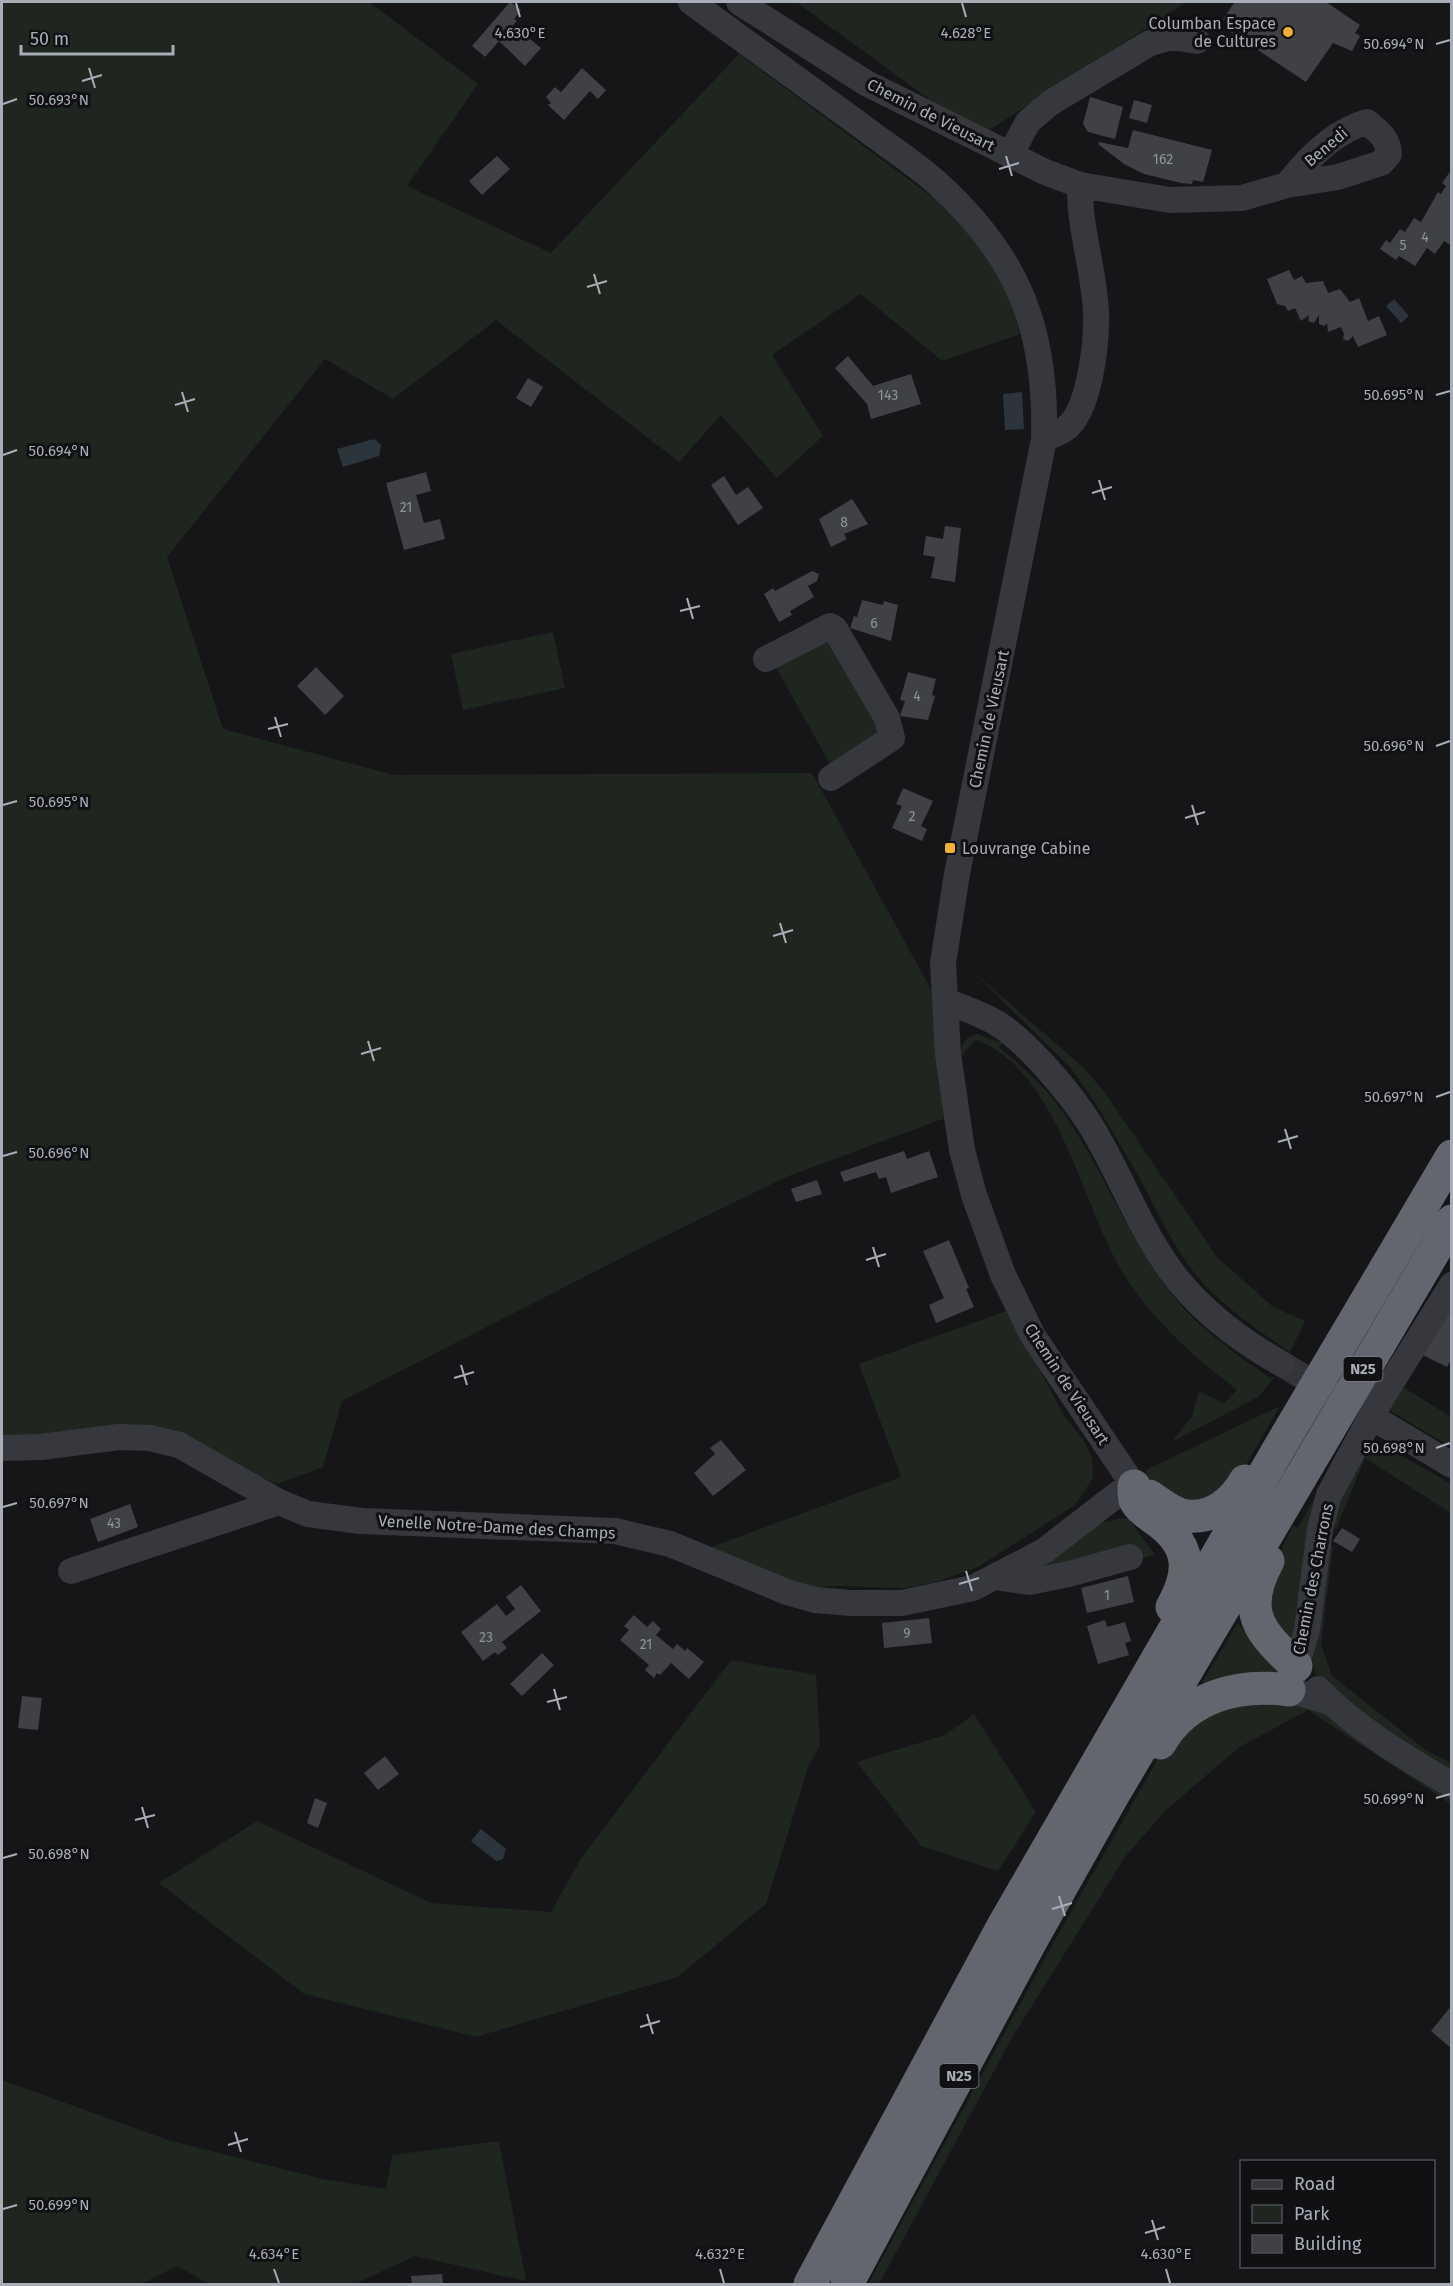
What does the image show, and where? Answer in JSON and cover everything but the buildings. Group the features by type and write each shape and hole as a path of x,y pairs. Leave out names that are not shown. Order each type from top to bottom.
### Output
{"highway":[{"name":"N25","path":"810,2284 955,2013 1278,1450 1452,1156"},
{"name":"N25","path":"847,2284 1031,1941 1276,1518 1452,1221"},
{"path":"1133,1484 1174,1512 1188,1516 1204,1515 1230,1503 1263,1450 1278,1450"},
{"path":"1133,1484 1135,1500 1144,1511 1174,1534 1185,1559 1186,1575 1179,1593 1146,1651 1153,1668"},
{"path":"1113,1797 1130,1794 1163,1736 1178,1720 1207,1700 1236,1689 1293,1678 1255,1614 1254,1596 1258,1578 1283,1532 1276,1518"}],"street":[{"name":"Chemin de Vieusart","path":"691,2 934,180 975,219 1001,255 1020,289 1034,330 1043,375 1044,439 957,874 944,963 954,1109 974,1195 1003,1275 1033,1336 1133,1484"},
{"name":"Chemin de Vieusart","path":"739,2 866,82 1010,155 1080,185"},
{"path":"1010,155 1028,122 1050,103 1150,43 1173,37 1197,41"},
{"path":"1044,439 1066,429 1078,414 1091,363 1096,314 1079,210 1080,185 1170,200 1242,198 1287,185"},
{"path":"766,659 830,626 835,629 887,718 892,738 831,778"},
{"path":"945,1001 998,1024 1059,1082 1092,1127 1133,1206 1171,1271 1215,1317 1253,1348 1282,1365"},
{"name":"Chemin des Charrons","path":"1293,1678 1307,1630 1320,1528 1329,1495 1378,1404 1452,1285"},
{"path":"1380,1422 1452,1465"},
{"name":"Venelle Notre-Dame des Champs","path":"2,1448 41,1447 119,1437 150,1438 179,1445 279,1502 308,1514 361,1521 615,1531 670,1544 787,1592 815,1600 902,1603 973,1588 995,1577 1044,1551 1133,1484"},
{"path":"71,1571 279,1502"},
{"path":"995,1577 1029,1582 1069,1574 1130,1557"},
{"path":"1293,1678 1421,1767 1452,1785"}],"green space":[{"path":"2,2 369,2 478,84 407,186 551,253 739,54 966,222 1010,294 1020,334 942,361 861,294 772,355 823,436 777,478 721,415 679,462 496,320 393,399 325,359 167,557 223,729 394,775 812,773 933,993 948,1117 786,1177 647,1245 342,1401 323,1467 277,1484 163,1436 2,1441"},
{"path":"796,2 1187,2 980,136"},
{"path":"553,632 565,688 463,710 451,654"},
{"path":"826,634 884,732 831,766 778,671 777,664"},
{"path":"972,971 1084,1068 1105,1093 1217,1257 1273,1307 1305,1321 1290,1352 1253,1327 1198,1277 1173,1242 1140,1179 1089,1094 1070,1067"},
{"path":"977,1034 1002,1043 999,1047 1039,1083 1060,1108 1088,1152 1152,1267 1189,1314 1228,1348 1270,1378 1275,1377 1258,1397 1172,1442 1192,1416 1198,1393 1201,1392 1224,1404 1237,1390 1175,1337 1147,1307 1123,1273 1108,1245 1064,1141 1047,1108 1027,1078 1003,1055 975,1040 958,1060 965,1041"},
{"path":"1009,1310 1064,1416 1084,1441 1092,1457 1093,1478 1075,1505 978,1567 936,1582 904,1588 833,1586 796,1589 706,1549 901,1477 859,1364"},
{"path":"1403,1387 1451,1417 1451,1447 1387,1409"},
{"path":"1280,1406 1235,1484 1202,1508 1145,1480 1146,1470"},
{"path":"1373,1435 1374,1440 1451,1484 1451,1513 1365,1458 1336,1529 1329,1524"},
{"path":"1339,1454 1301,1630 1291,1640 1285,1640 1263,1598 1268,1576 1293,1526 1298,1528"},
{"path":"1120,1518 1129,1519 1155,1555 1136,1560 1044,1573 1041,1565 1099,1524"},
{"path":"1328,1528 1334,1532 1329,1543 1333,1547 1321,1644 1332,1676 1427,1751 1451,1763 1451,1772 1355,1710 1322,1683 1315,1673 1312,1660 1313,1623"},
{"path":"1238,1623 1284,1673 1194,1696"},
{"path":"731,1660 816,1675 820,1745 809,1765 766,1904 677,1977 476,2037 304,1994 159,1883 257,1821 431,1903 551,1912 580,1860"},
{"path":"1227,1700 1306,1700 1451,1794 1451,1804 1308,1710 1238,1748 1164,1812 1125,1857 1013,2036 879,2284 868,2284 1050,1949 1168,1741"},
{"path":"974,1714 1036,1812 998,1871 921,1846 857,1762 945,1735"},
{"path":"2,2080 168,2140 323,2179 386,2189 392,2155 499,2141 526,2281 415,2256 355,2284 209,2284 177,2266 141,2284 2,2284"}],"shaded area":[{"path":"1394,299 1409,316 1401,323 1386,306"},
{"path":"1022,392 1024,429 1005,430 1003,394"},
{"path":"374,439 381,445 379,456 343,467 337,449"},
{"path":"481,1829 506,1849 503,1859 496,1861 471,1841"}],"tunnel":[{"path":"1282,1364 1333,1395"}],"place":[{"name":"Columban Espace de Cultures","path":"1288,32"},
{"name":"Louvrange Cabine","path":"950,848"}]}
